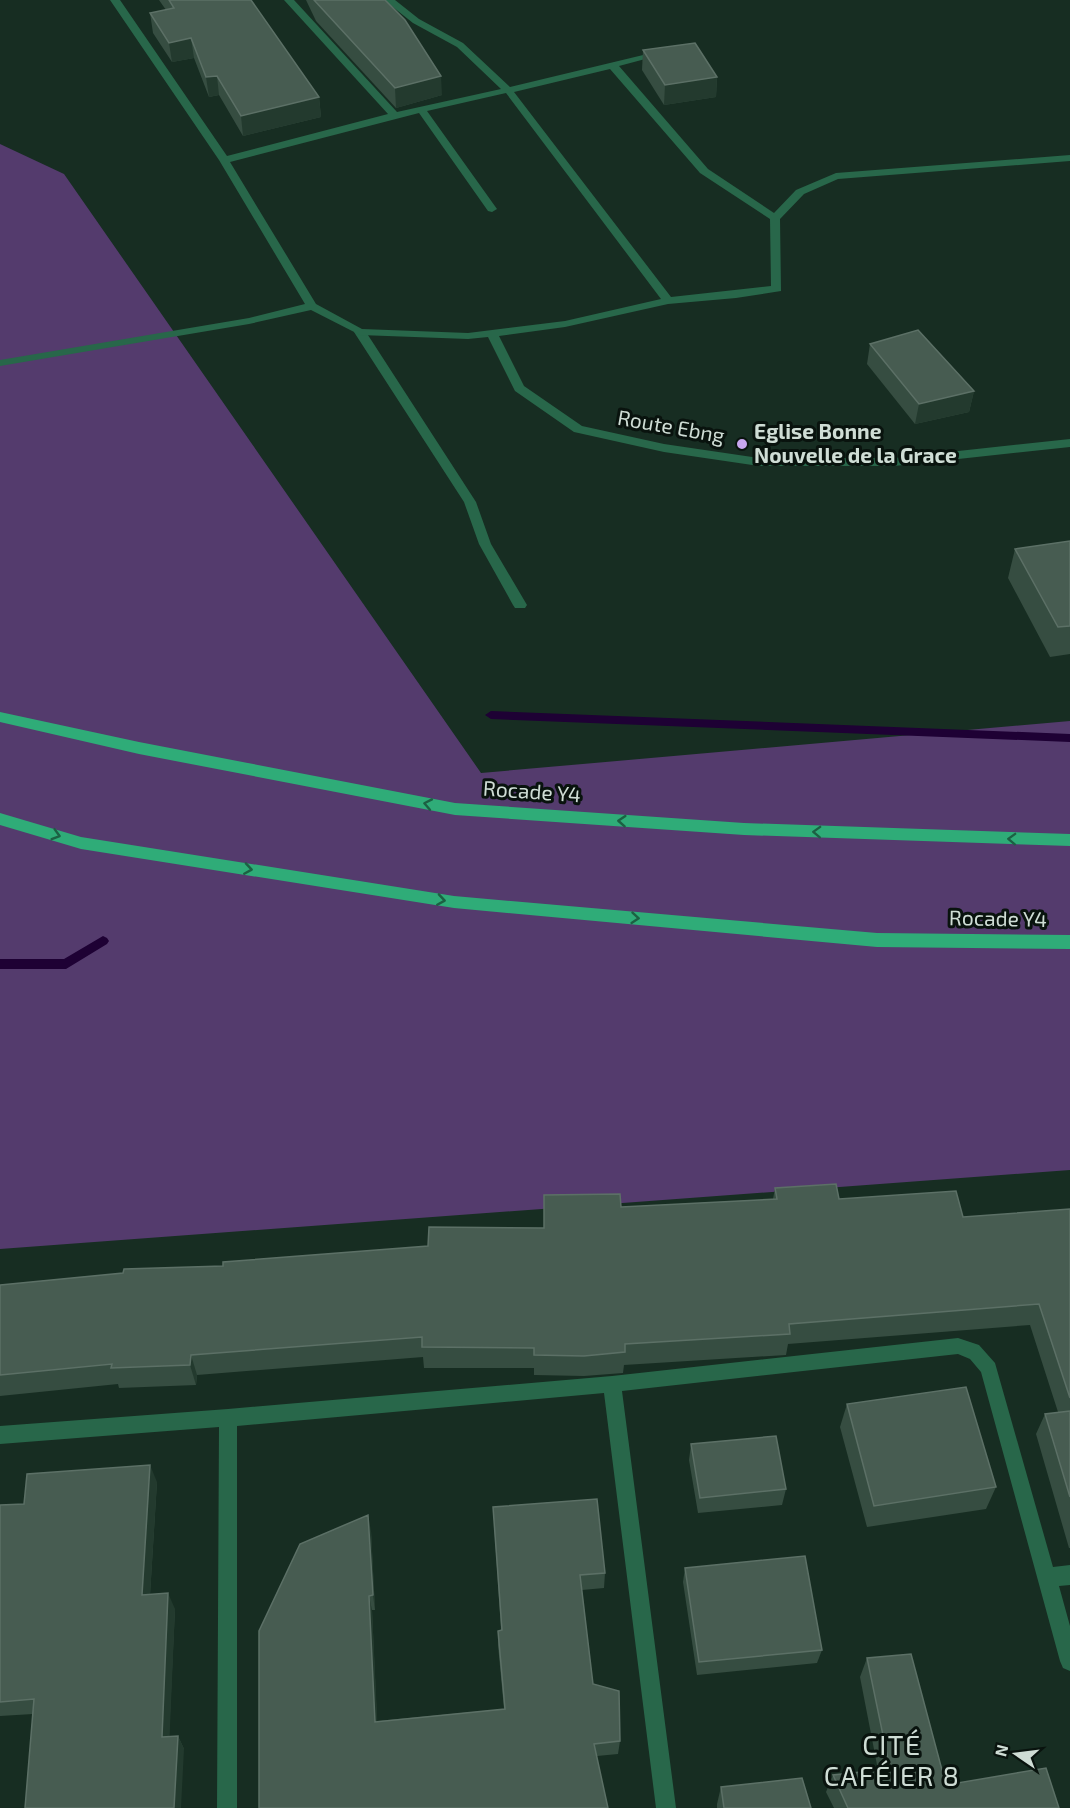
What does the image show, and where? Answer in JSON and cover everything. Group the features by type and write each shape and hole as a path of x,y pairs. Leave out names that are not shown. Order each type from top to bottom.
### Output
{"highway":[{"name":"Rocade Y4","path":"0,717 139,748 454,809 744,829 1070,840"},
{"name":"Rocade Y4","path":"0,819 81,843 454,902 877,940 1070,942"}],"street":[{"path":"115,0 224,160 312,306 360,332 468,336 565,324 668,301 777,289 775,218 800,192 836,176 1070,158"},
{"path":"289,0 395,116"},
{"path":"389,0 416,21 460,45 508,90 668,301"},
{"path":"224,160 667,50"},
{"path":"612,65 704,171 775,218"},
{"path":"421,110 492,209"},
{"path":"0,363 249,321 312,306"},
{"path":"360,332 470,502 485,544 520,605"},
{"name":"Route Ebng","path":"492,333 519,388 578,429 663,448 759,462 894,462 1070,443"},
{"path":"0,1435 228,1418 612,1384 958,1346 971,1347 981,1356 989,1369 1070,1661"},
{"path":"612,1384 666,1808"},
{"path":"227,1808 228,1418"},
{"path":"1046,1577 1070,1575"}],"shaded area":[{"path":"0,144 64,174 481,773 1070,721 1070,1170 0,1249"}],"building":[{"path":"169,0 251,0 319,97 241,116 217,76 206,77 191,38 169,43 150,13 174,8"},
{"path":"314,0 385,0 405,20 441,76 395,88"},
{"path":"695,43 717,77 665,85 643,50"},
{"path":"918,330 974,391 919,404 870,344"},
{"path":"1070,541 1070,626 1058,627 1015,549"},
{"path":"836,1184 839,1199 956,1191 963,1217 1070,1209 1070,1398 1039,1304 789,1324 790,1334 625,1344 625,1352 584,1356 534,1355 534,1348 422,1347 422,1337 191,1355 190,1365 111,1368 112,1364 0,1375 0,1285 123,1273 124,1269 223,1266 223,1262 428,1246 429,1227 544,1228 544,1195 620,1194 621,1207 777,1199 775,1188"},
{"path":"966,1387 996,1487 874,1506 847,1404"},
{"path":"1070,1411 1070,1497 1045,1414"},
{"path":"776,1436 786,1489 700,1498 691,1444"},
{"path":"150,1465 142,1595 168,1593 162,1737 178,1736 174,1808 25,1808 34,1699 0,1702 0,1505 24,1504 27,1474"},
{"path":"597,1499 605,1573 580,1575 593,1684 619,1691 620,1741 594,1744 608,1808 259,1808 259,1631 300,1544 368,1515 373,1595 369,1596 375,1722 505,1709 498,1631 502,1630 493,1507"},
{"path":"805,1556 822,1650 699,1662 685,1568"},
{"path":"911,1654 946,1785 1046,1768 1059,1808 848,1808 833,1775 890,1769 867,1658"},
{"path":"802,1778 811,1808 724,1808 721,1787"}],"waterway":[{"path":"491,715 1070,738"},
{"path":"0,964 66,964 103,941"}],"place":[{"name":"Eglise Bonne Nouvelle de la Grace","path":"742,444"}],"district":[{"name":"CITÉ CAFÉIER 8","path":"892,1762"}]}
